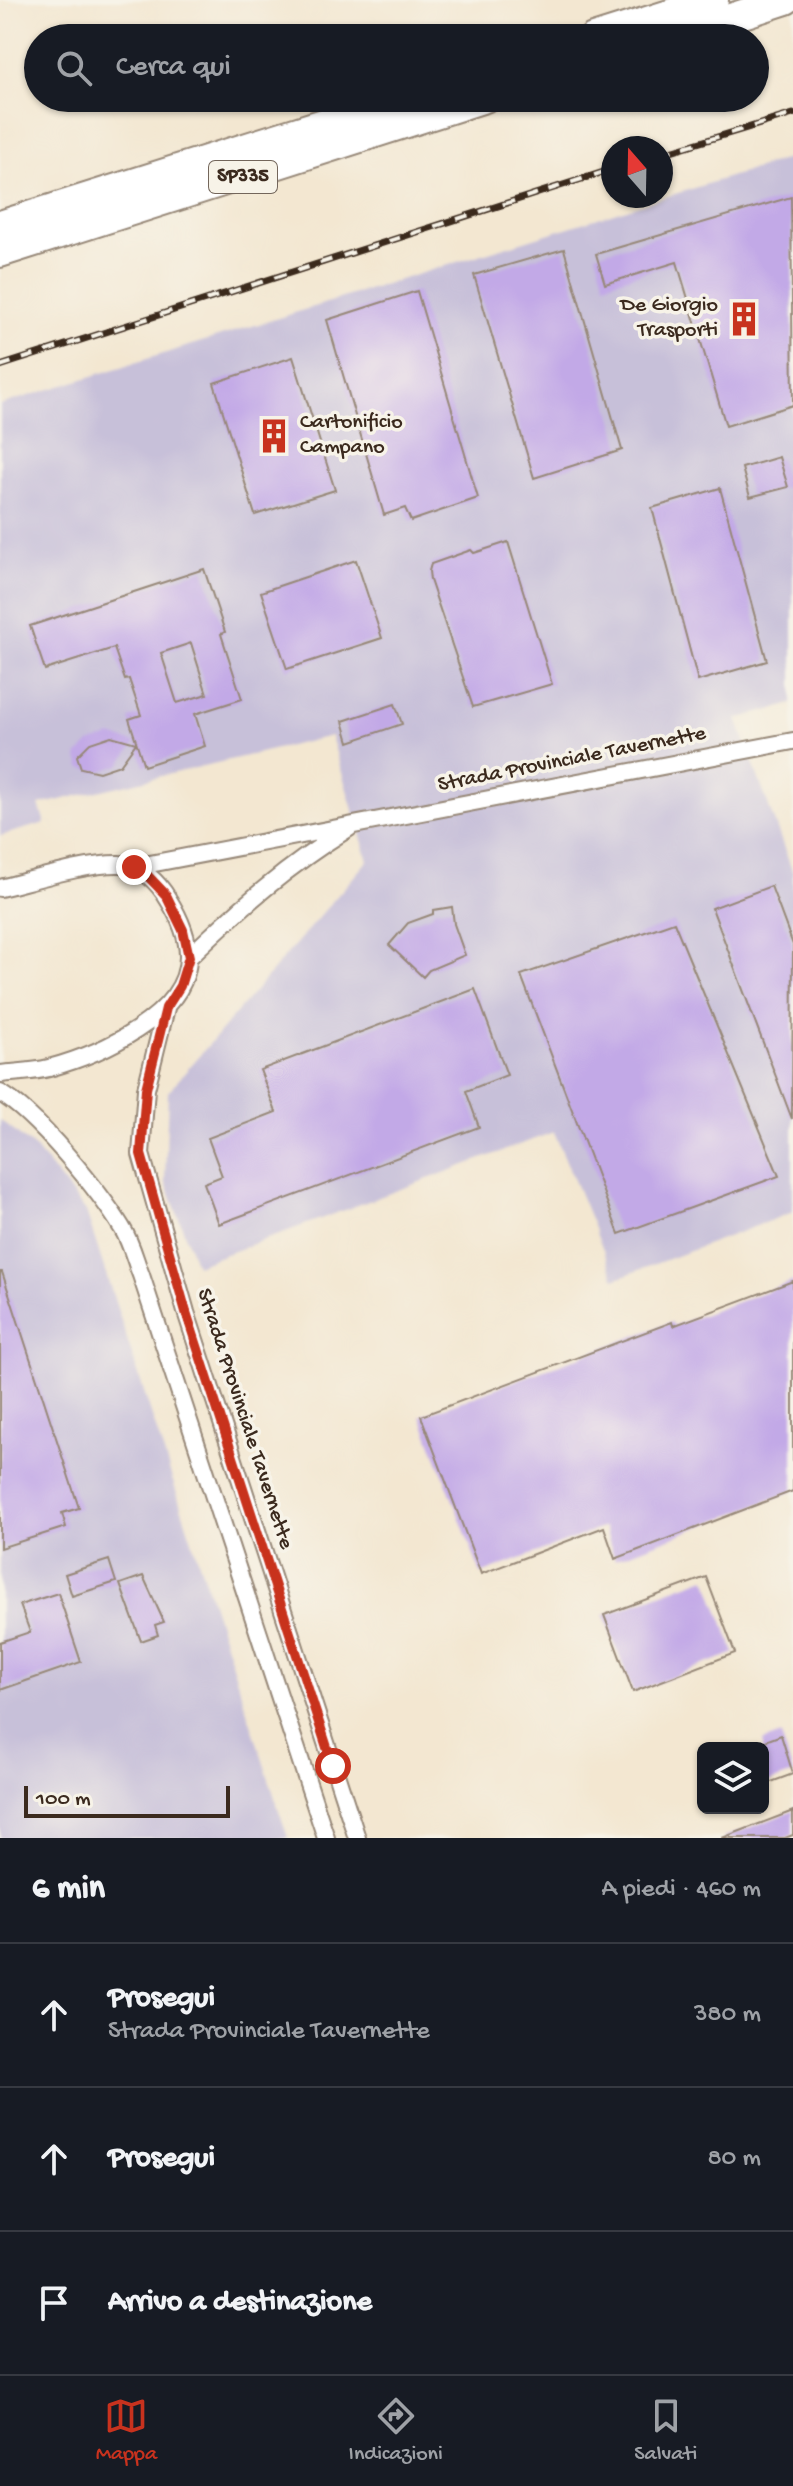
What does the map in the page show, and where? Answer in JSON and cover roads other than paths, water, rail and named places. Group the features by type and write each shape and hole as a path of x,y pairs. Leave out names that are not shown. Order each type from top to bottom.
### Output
{"highway":[{"path":"638,24 714,0"},
{"path":"712,24 786,0"},
{"name":"SP335","path":"0,225 359,112"},
{"name":"SP335","path":"0,253 441,112"}],"street":[{"name":"Strada Provinciale Tavernette","path":"0,888 121,863 134,867 793,741"},
{"name":"Strada Provinciale Tavernette","path":"189,957 240,908 302,857 359,822"},
{"path":"0,1074 47,1068 86,1054 128,1036 166,1008 180,986 189,957 183,930 166,895 145,873 134,867"},
{"name":"Strada Provinciale Tavernette","path":"166,1008 146,1089 141,1154 186,1312 357,1838"},
{"path":"0,1093 13,1100 55,1144 124,1231 326,1838"}],"railway":[{"path":"673,150 793,114"},
{"path":"0,366 601,173"}],"place":[{"name":"De Giorgio Trasporti","path":"744,319"},
{"name":"Cartonificio Campano","path":"274,436"}]}
